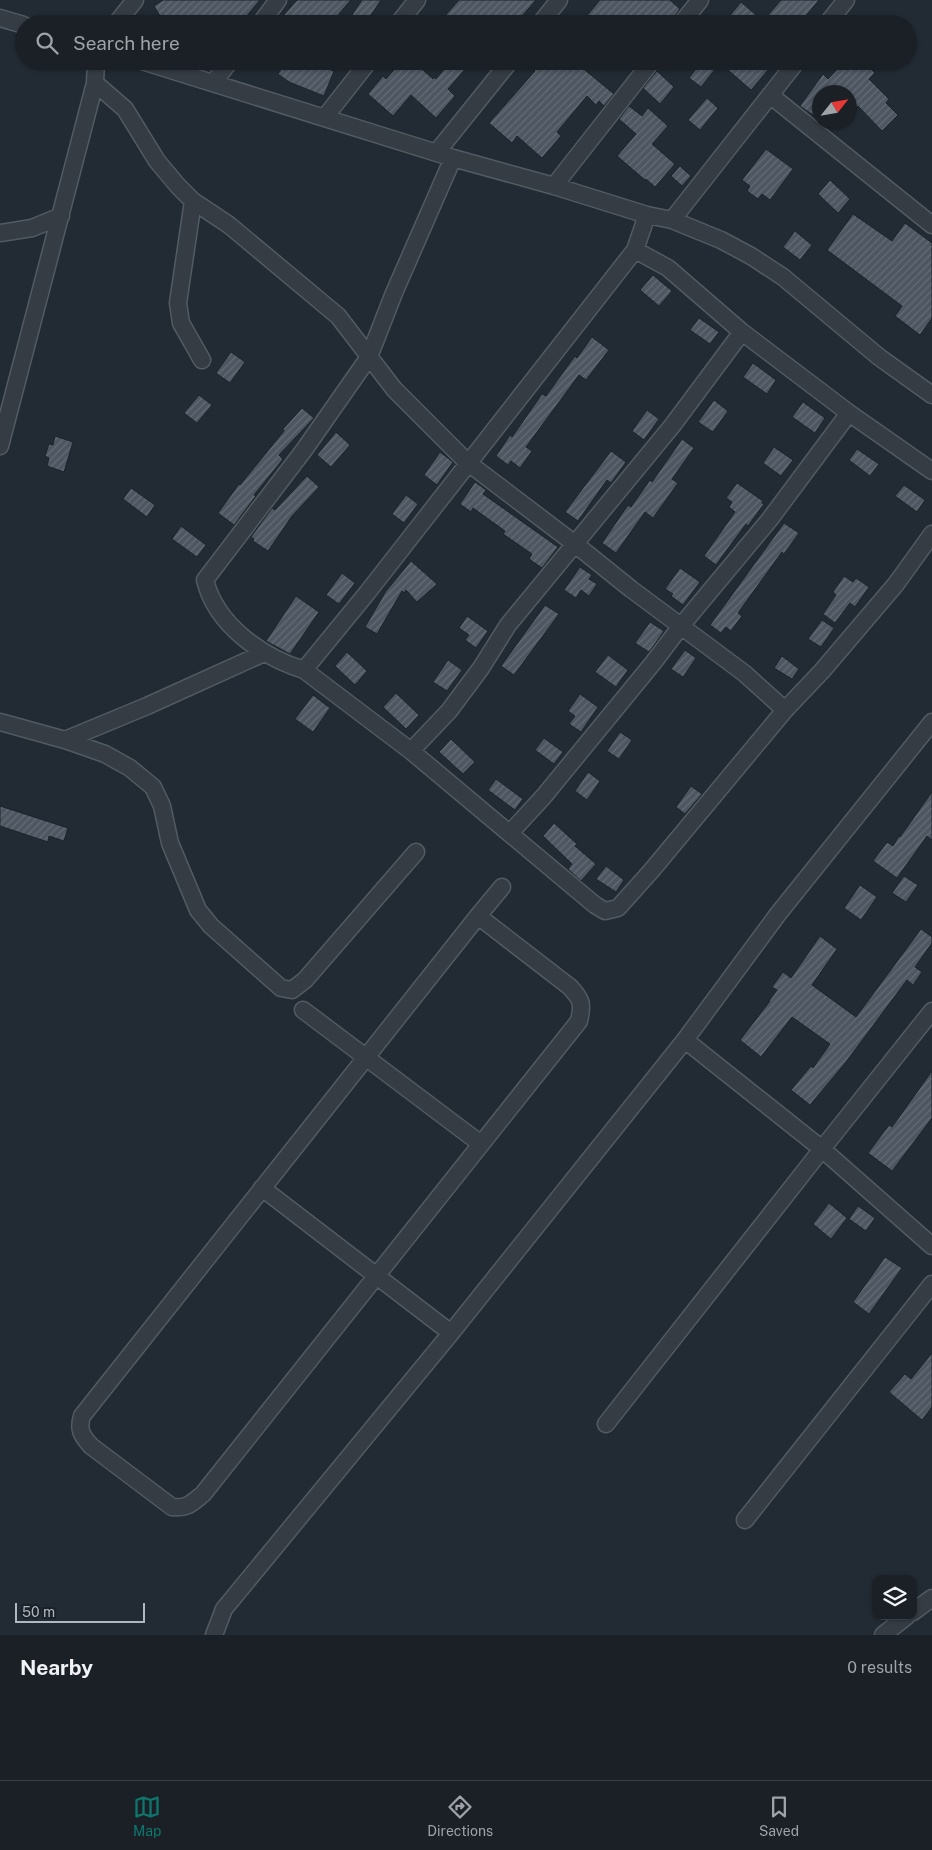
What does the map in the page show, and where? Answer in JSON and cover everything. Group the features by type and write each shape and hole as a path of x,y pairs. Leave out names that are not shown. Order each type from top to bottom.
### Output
{"street":[{"path":"123,15 135,0"},
{"path":"267,15 278,0"},
{"path":"405,15 417,0"},
{"path":"548,15 560,0"},
{"path":"688,15 700,0"},
{"path":"834,15 846,0"},
{"path":"0,18 15,22"},
{"path":"2,441 95,83 96,70"},
{"path":"171,70 453,158 554,186 647,215 672,220 721,240 751,256 783,277 879,357 932,395"},
{"path":"213,83 223,70"},
{"path":"325,117 362,70"},
{"path":"437,152 503,70"},
{"path":"554,186 645,70"},
{"path":"672,220 790,70"},
{"path":"95,83 125,109 157,161 193,201 229,224 338,316 394,389 467,462 631,589 744,673 785,710"},
{"path":"770,95 932,225"},
{"path":"453,158 394,293 369,357 304,450 205,580 209,595 216,607 237,630 264,653 284,664 304,670 411,751 595,905 605,911 618,908 652,870 785,710 822,671 896,584 932,534"},
{"path":"193,201 178,303 181,323 202,360"},
{"path":"304,670 635,250 647,215"},
{"path":"0,233 32,228 61,216"},
{"path":"635,250 668,268 742,332 849,413 932,470"},
{"path":"411,751 449,712 508,625 672,426 742,332"},
{"path":"510,833 556,781 770,519 849,413"},
{"path":"0,415 2,441"},
{"path":"65,740 155,703 264,653"},
{"path":"0,722 65,740 105,754 130,768 153,787 162,806 170,843 198,910 211,926 281,988 292,990 306,980 416,852"},
{"path":"214,1635 224,1609 451,1333 685,1040 778,914 932,722"},
{"path":"478,916 579,996 583,1007 579,1021 203,1494 190,1505 181,1508 172,1507 90,1446 82,1436 79,1426 82,1416 262,1188 478,916 502,887"},
{"path":"304,1010 481,1144"},
{"path":"606,1424 932,1011"},
{"path":"685,1040 822,1149 932,1246"},
{"path":"262,1188 451,1333"},
{"path":"745,1520 932,1284"},
{"path":"917,1609 932,1598"},
{"path":"883,1635 903,1620"}],"building":[{"path":"163,0 260,0 248,15 160,15 154,6"},
{"path":"297,0 351,0 338,15 284,15"},
{"path":"362,0 381,0 371,15 352,15"},
{"path":"459,0 536,0 523,15 446,15"},
{"path":"600,0 670,0 680,9 675,15 588,15"},
{"path":"781,0 819,0 806,15 768,15"},
{"path":"741,2 756,15 730,15"},
{"path":"281,70 334,71 324,96 289,82 278,74"},
{"path":"394,70 423,70 433,79 434,77 436,79 444,70 464,70 448,89 455,96 436,118 411,95 393,116 368,94 383,76 386,79"},
{"path":"585,70 614,94 604,106 599,101 596,105 587,96 557,132 561,136 542,158 517,136 512,143 489,123 535,71"},
{"path":"695,70 714,70 701,87 689,78"},
{"path":"728,70 768,70 751,90"},
{"path":"836,70 872,70 875,73 869,79 889,99 886,103 898,115 882,131 858,106 857,108 857,85 815,85 823,74 828,79"},
{"path":"657,71 674,87 660,104 643,88"},
{"path":"812,89 812,114 800,106"},
{"path":"707,98 718,108 700,130 688,120"},
{"path":"629,106 642,116 648,108 668,126 652,144 675,164 655,187 617,156 636,134 619,119"},
{"path":"766,149 793,169 770,200 762,194 758,199 747,191 750,186 742,180"},
{"path":"680,166 691,176 682,186 671,176"},
{"path":"830,180 850,199 838,213 818,194"},
{"path":"853,214 892,241 905,223 932,243 932,318 920,335 895,316 902,306 827,250"},
{"path":"795,231 812,245 800,260 783,247"},
{"path":"653,275 672,291 659,306 640,290"},
{"path":"699,318 719,332 710,344 690,330"},
{"path":"592,337 609,350 586,380 579,375 526,447 532,451 520,468 511,461 508,465 496,456 510,435 512,437 542,394 546,396 575,356 577,358"},
{"path":"231,352 245,362 230,383 216,373"},
{"path":"753,363 776,380 767,394 743,377"},
{"path":"199,395 212,405 197,423 184,413"},
{"path":"714,400 728,411 713,432 698,422"},
{"path":"803,402 825,418 815,433 792,417"},
{"path":"302,408 314,418 279,455 283,459 254,495 256,496 234,525 218,513 239,484 284,431 283,429"},
{"path":"647,410 659,419 644,440 632,431"},
{"path":"336,432 350,445 331,467 317,455"},
{"path":"55,436 73,442 64,472 47,466 49,458 45,456 49,444 53,445"},
{"path":"682,439 694,448 672,479 678,483 653,518 645,512 616,553 602,543 628,505 631,507 650,480 652,482"},
{"path":"774,447 793,460 781,476 763,463"},
{"path":"857,449 879,464 870,476 849,460"},
{"path":"611,451 626,462 611,483 607,480 578,521 565,512"},
{"path":"440,452 453,462 437,485 424,475"},
{"path":"307,476 319,487 292,516 268,551 253,541 254,539 251,537 272,508 275,510"},
{"path":"475,482 486,490 483,494 558,547 542,568 529,559 532,554 503,534 505,531 473,508 471,512 460,504"},
{"path":"737,483 763,501 762,503 764,504 748,526 746,524 716,565 704,556 735,512 729,507 732,502 726,498"},
{"path":"904,485 925,500 917,512 895,496"},
{"path":"131,488 155,505 147,517 123,499"},
{"path":"406,495 418,504 404,523 392,514"},
{"path":"784,523 799,533 784,554 782,552 738,613 742,616 731,631 726,627 721,633 710,625"},
{"path":"181,526 206,545 197,557 172,539"},
{"path":"411,561 437,584 417,602 406,590 404,593 402,591 377,634 365,627 386,591"},
{"path":"580,567 592,575 589,579 597,584 589,596 581,590 576,598 564,590"},
{"path":"680,568 700,582 683,605 671,596 673,594 665,589"},
{"path":"342,573 355,583 339,604 326,595"},
{"path":"844,576 853,582 856,578 869,587 855,607 850,603 835,623 823,614 836,595 833,592"},
{"path":"296,596 319,612 290,654 266,641"},
{"path":"545,605 559,614 514,675 501,666"},
{"path":"467,616 488,631 476,648 465,640 469,635 459,628"},
{"path":"822,620 834,628 821,647 808,639"},
{"path":"650,622 664,631 649,652 635,643"},
{"path":"685,650 696,658 683,677 671,669"},
{"path":"347,652 367,671 355,685 335,666"},
{"path":"608,655 628,670 616,687 595,672"},
{"path":"782,656 799,669 792,679 774,668"},
{"path":"448,660 462,670 447,691 433,682"},
{"path":"396,693 419,715 406,729 383,707"},
{"path":"580,694 598,707 581,732 569,724 575,716 568,711"},
{"path":"313,695 330,708 313,732 295,719"},
{"path":"620,732 632,740 619,759 607,751"},
{"path":"544,738 563,752 554,764 535,750"},
{"path":"451,739 475,762 463,774 439,752"},
{"path":"588,772 600,781 587,800 575,791"},
{"path":"496,779 523,799 515,810 488,790"},
{"path":"691,786 702,794 685,814 676,807"},
{"path":"932,792 932,840 927,836 897,878 873,861 887,842 893,846"},
{"path":"0,806 68,828 64,841 49,836 48,842 0,826"},
{"path":"554,823 577,844 575,846 596,864 581,881 568,869 572,864 543,836"},
{"path":"606,866 624,880 616,892 596,879"},
{"path":"904,876 918,885 906,902 892,893"},
{"path":"860,885 877,897 861,920 844,908"},
{"path":"921,929 932,937 932,943 915,967 922,972 913,985 907,980 846,1062 810,1105 791,1090 811,1066 813,1068 830,1044 792,1017 761,1057 740,1040 777,990 772,987 783,972 791,978 820,936 837,949 812,985 856,1017"},
{"path":"932,1071 932,1118 892,1171 868,1153 889,1125 892,1127"},
{"path":"829,1203 847,1218 831,1239 813,1224"},
{"path":"858,1206 875,1218 866,1231 849,1219"},
{"path":"885,1257 902,1268 869,1314 853,1302"},
{"path":"932,1353 932,1407 922,1420 889,1392 905,1374 911,1379"}]}
